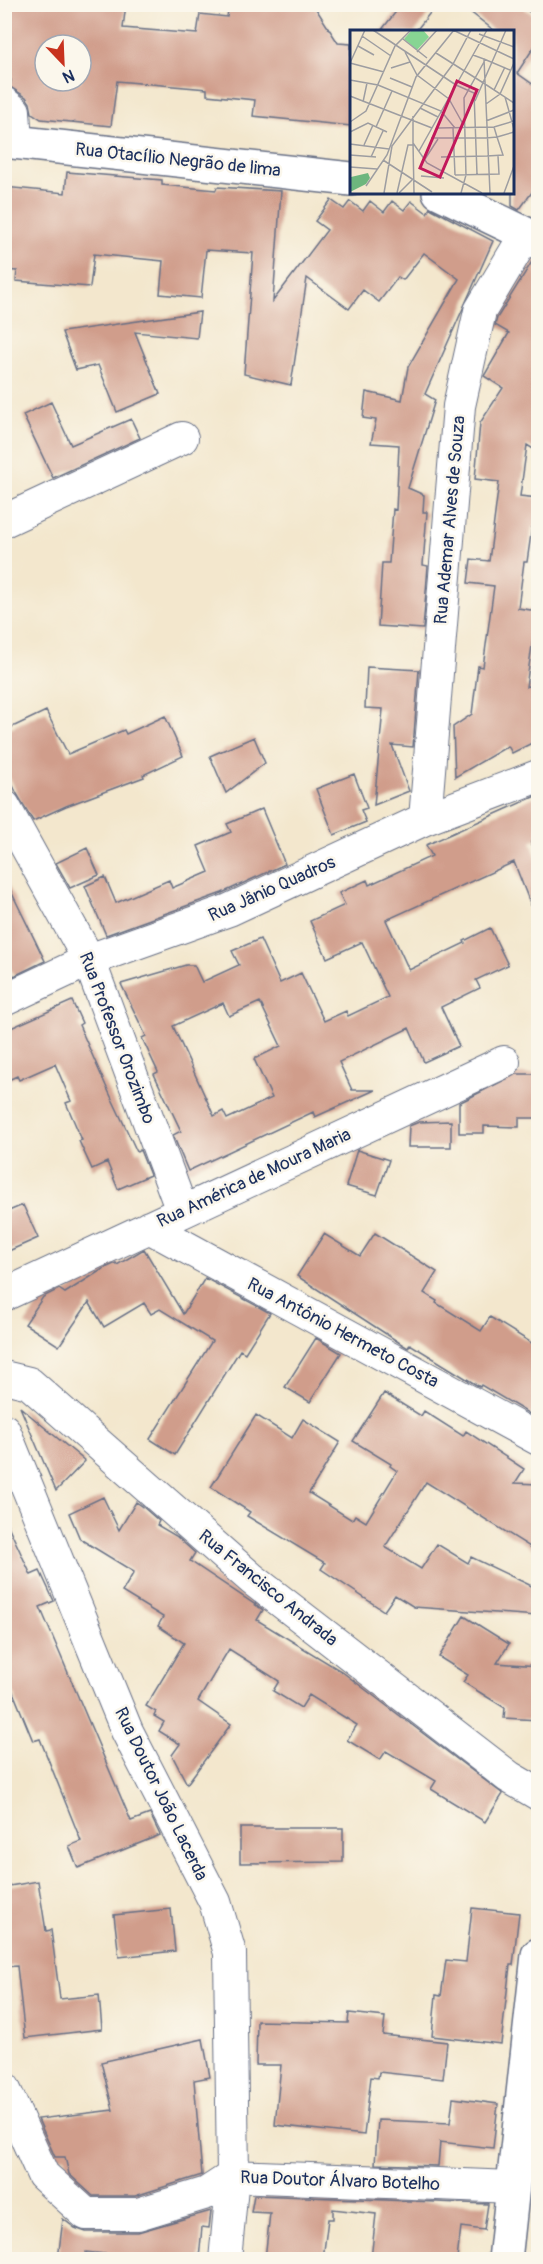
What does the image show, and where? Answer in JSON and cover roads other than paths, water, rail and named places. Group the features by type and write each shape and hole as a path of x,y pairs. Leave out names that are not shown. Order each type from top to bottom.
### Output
{"main road":[{"name":"Rua Otacílio Negrão de lima","path":"10,142 350,179"},
{"path":"443,194 532,238"},
{"path":"506,2259 526,2190 538,1955"}],"street":[{"path":"4,103 14,111 10,142"},
{"name":"Rua Ademar Alves de Souza","path":"424,819 459,406 480,311 532,238"},
{"path":"4,521 182,438"},
{"name":"Rua Jânio Quadros","path":"4,1000 89,960 229,910 424,819 538,776"},
{"name":"Rua Professor Orozimbo","path":"4,806 89,960 183,1211"},
{"name":"Rua América de Moura Maria","path":"4,1295 504,1062"},
{"name":"Rua Antônio Hermeto Costa","path":"149,1227 538,1439"},
{"name":"Rua Francisco Andrada","path":"4,1377 29,1383 252,1579 508,1777 538,1794"},
{"name":"Rua Doutor João Lacerda","path":"4,1430 127,1731 215,1902 230,1953 233,2176 225,2259"},
{"name":"Rua Doutor Álvaro Botelho","path":"4,2088 43,2175 86,2214 138,2214 207,2193 233,2176 526,2190"}]}
